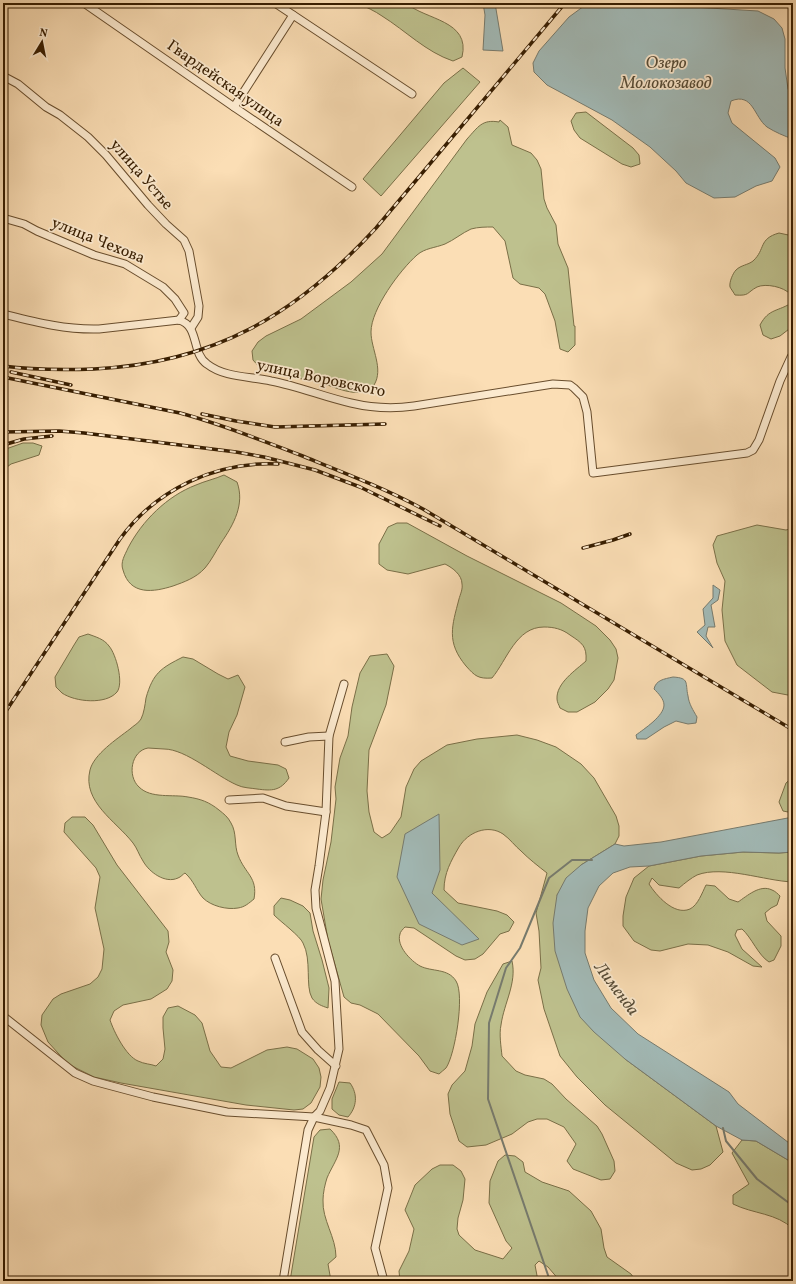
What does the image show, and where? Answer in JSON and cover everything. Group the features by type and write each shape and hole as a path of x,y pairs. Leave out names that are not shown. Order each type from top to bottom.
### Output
{"street":[{"name":"Гвардейская улица","path":"84,3 352,187"},
{"path":"276,3 412,94"},
{"path":"234,107 293,15"},
{"name":"улица Устье","path":"3,76 18,84 46,107 60,114 88,137 106,155 148,205 184,240 189,251 199,306 198,317 191,328"},
{"name":"улица Чехова","path":"3,218 24,224 56,240 125,264 132,268 163,287 175,299 184,313 179,320"},
{"path":"3,314 58,327 85,330 179,320 185,322 191,328"},
{"name":"улица Воровского","path":"191,328 197,352 205,363 213,368 235,375 277,382 352,404 396,408 553,384 570,385 579,392 585,403 593,473 747,453 753,450 759,440 780,381 791,357"},
{"path":"283,1281 308,1130 314,1117 320,1111 330,1088 339,1049 335,981 316,908 315,890 326,812 329,736 344,684"},
{"path":"285,742 309,737 329,736"},
{"path":"229,800 263,798 286,806 326,812"},
{"path":"275,958 302,1032 318,1050 336,1066"},
{"path":"3,1016 75,1073 93,1081 153,1097 227,1112 314,1117 351,1125 366,1130 384,1165 388,1188 375,1248 384,1281"}],"green space":[{"path":"357,3 406,3 414,9 444,22 460,35 463,45 462,57 453,61 443,57 425,47 379,14"},
{"path":"463,68 480,82 381,196 363,179 444,83"},
{"path":"586,112 633,148 639,155 640,164 631,167 622,164 580,138 574,130 571,121 576,113"},
{"path":"500,120 508,127 512,145 531,153 537,160 541,169 544,199 556,225 558,244 568,268 575,326 575,345 568,352 560,349 555,321 545,294 539,288 520,284 513,278 505,241 493,227 485,227 471,229 445,244 427,249 420,253 410,262 395,280 381,301 372,323 371,332 378,372 377,379 372,388 369,390 358,393 345,391 315,381 272,373 263,369 253,360 252,351 258,342 266,336 301,319 351,282 382,254 474,131 484,123 493,121 499,122"},
{"path":"779,233 793,236 793,299 784,289 765,285 757,287 746,294 735,295 730,285 735,271 753,261 760,252 765,241 772,235"},
{"path":"793,302 793,326 780,336 771,339 763,335 760,325 763,320 770,313"},
{"path":"23,443 33,443 42,446 39,455 11,464 3,470 3,450"},
{"path":"224,475 237,482 240,498 239,506 230,529 205,568 190,579 158,590 144,590 131,584 126,578 122,567 122,561 140,528 156,510 175,496 196,485"},
{"path":"397,523 407,523 467,556 561,603 596,626 610,640 616,649 618,658 614,680 608,689 595,702 577,712 568,712 560,708 557,699 560,688 567,677 586,661 586,652 583,645 578,640 564,631 551,627 534,628 519,638 492,678 483,678 474,674 460,657 455,649 453,641 452,634 456,609 462,590 462,581 456,572 445,564 408,574 387,570 379,564 379,544 388,527"},
{"path":"757,525 786,530 793,528 793,696 772,692 737,665 725,641 722,610 725,581 717,563 713,545 717,536"},
{"path":"88,634 100,638 107,644 112,650 118,669 120,682 119,688 117,692 106,699 90,701 82,700 62,693 56,687 55,677 74,645 79,637"},
{"path":"387,654 394,666 386,705 369,750 367,791 369,812 374,832 382,838 390,833 401,817 406,787 414,769 421,761 447,745 477,739 517,735 556,747 581,764 594,778 616,816 619,826 619,836 615,844 581,865 557,895 625,1059 716,1126 723,1152 710,1165 701,1169 692,1170 676,1163 605,1105 577,1077 560,1056 544,1009 538,980 541,968 539,931 536,913 547,873 527,857 506,836 497,831 479,831 468,837 463,842 448,867 444,890 458,903 497,911 507,915 514,922 509,931 500,934 483,954 475,959 465,960 456,956 414,928 405,927 400,933 399,939 402,948 413,961 425,968 449,974 456,981 459,988 460,999 458,1025 453,1051 446,1068 439,1074 430,1071 419,1056 378,1014 360,1005 351,1003 344,997 328,940 321,899 323,880 331,842 336,799 335,787 340,758 348,736 352,707 360,673 370,656"},
{"path":"183,657 193,659 228,679 238,675 245,687 237,715 229,732 226,747 230,756 248,761 278,765 286,769 289,778 279,788 271,790 242,787 182,753 164,749 148,748 142,750 138,754 133,764 132,771 135,782 144,791 156,795 182,796 201,800 215,807 229,819 234,831 238,855 253,880 255,892 254,899 247,905 240,907 224,908 206,901 185,873 178,878 168,879 153,873 142,859 133,843 102,810 91,792 89,781 90,770 96,758 140,720 144,712 146,698 155,677 163,668"},
{"path":"793,777 793,813 783,811 779,802 786,783"},
{"path":"72,817 85,817 93,825 117,865 168,931 169,942 166,952 173,970 172,981 167,989 151,999 123,1005 114,1011 110,1020 117,1037 129,1054 138,1061 156,1066 163,1059 165,1049 163,1017 168,1008 178,1006 195,1015 202,1023 210,1051 221,1067 231,1068 267,1050 287,1047 297,1049 313,1059 319,1068 321,1077 320,1087 311,1103 303,1109 294,1110 246,1105 94,1077 68,1064 48,1042 41,1025 42,1015 53,999 61,994 90,984 98,977 102,969 104,949 95,908 100,877 96,868 64,832 65,823"},
{"path":"743,852 793,852 793,882 744,874 707,872 690,879 679,888 659,885 652,878 649,884 661,899 678,910 690,909 693,907 700,898 706,885 715,886 729,899 738,902 763,888 774,891 780,896 777,905 765,913 767,921 781,936 781,946 774,960 769,962 765,959 742,929 737,930 735,935 742,949 762,967 753,966 728,952 708,945 688,944 660,951 651,950 634,941 623,926 626,897 634,878 649,866 701,856"},
{"path":"281,898 303,906 310,913 313,931 329,988 328,1008 315,1002 310,993 307,957 303,943 274,915 274,906"},
{"path":"512,961 512,985 500,1029 502,1056 516,1071 525,1075 544,1079 552,1084 566,1099 597,1126 614,1161 615,1171 610,1179 601,1180 573,1169 567,1161 576,1144 564,1127 547,1119 537,1119 528,1122 512,1134 486,1145 467,1147 459,1141 450,1114 448,1094 452,1085 465,1071 472,1046 475,1024 487,992 503,964"},
{"path":"339,1082 350,1083 353,1087 355,1105 348,1117 339,1115 332,1109 332,1099"},
{"path":"330,1129 336,1135 340,1147 339,1153 327,1178 323,1197 323,1207 334,1242 336,1257 328,1264 331,1281 290,1281 314,1137 320,1130"},
{"path":"742,1140 756,1141 793,1163 793,1229 780,1220 733,1204 733,1195 749,1184 732,1153"},
{"path":"505,1155 515,1156 523,1162 525,1172 542,1182 569,1191 591,1211 601,1229 607,1257 631,1274 636,1281 560,1281 548,1267 539,1261 535,1265 538,1281 513,1281 507,1279 505,1281 400,1281 399,1271 409,1251 414,1229 405,1210 415,1185 432,1169 440,1165 453,1165 461,1171 465,1179 463,1200 458,1218 457,1229 459,1235 475,1250 503,1259 512,1248 506,1241 489,1203 490,1181 498,1161"}],"water":[{"path":"483,3 495,3 503,51 483,50 485,15"},
{"name":"Озеро Молокозавод","path":"592,3 669,3 693,7 758,11 774,19 782,28 785,39 785,68 788,89 793,98 793,139 767,127 749,103 744,100 738,99 731,101 728,113 732,123 775,158 780,167 772,181 756,186 735,197 714,198 686,183 676,171 650,147 612,120 547,85 534,72 533,63 539,51 569,17 584,6"},
{"path":"713,585 720,590 718,600 711,605 715,627 708,627 706,636 713,648 697,632 705,625 703,609 713,598"},
{"path":"673,677 682,679 686,682 689,702 697,717 696,723 688,724 676,721 646,739 637,739 636,735 653,722 663,709 663,701 654,689 655,686 661,680"},
{"path":"439,814 440,870 432,893 479,939 462,945 419,924 397,877 405,834"},
{"path":"793,817 793,852 743,852 701,856 649,866 630,867 613,873 599,886 588,908 585,931 585,953 594,980 611,1008 638,1034 729,1092 738,1104 793,1146 793,1163 756,1141 742,1140 716,1126 625,1059 594,1032 580,1017 567,989 555,951 553,923 557,895 566,878 581,865 615,844 624,846 661,842"}],"waterway":[{"path":"550,1281 488,1099 489,1023 506,968 520,948 549,878 572,860 592,860"},
{"path":"723,1128 726,1141 757,1179 793,1206"}],"railway":[{"path":"3,366 71,370 94,369 137,365 177,357 215,345 250,329 283,309 315,286 346,259 376,228 565,3"},
{"path":"11,372 71,385"},
{"path":"3,377 195,417 271,444 378,487 423,509 793,730"},
{"path":"202,414 275,427 385,424"},
{"path":"3,432 59,431 84,433 236,452 264,457 315,470 360,487 440,526"},
{"path":"3,445 24,439 52,436"},
{"path":"6,711 120,539 135,521 151,506 170,493 211,473 233,467 255,464 278,464"},
{"path":"583,548 630,534"}],"water label":[{"name":"Лименда","path":"616,989"}]}
